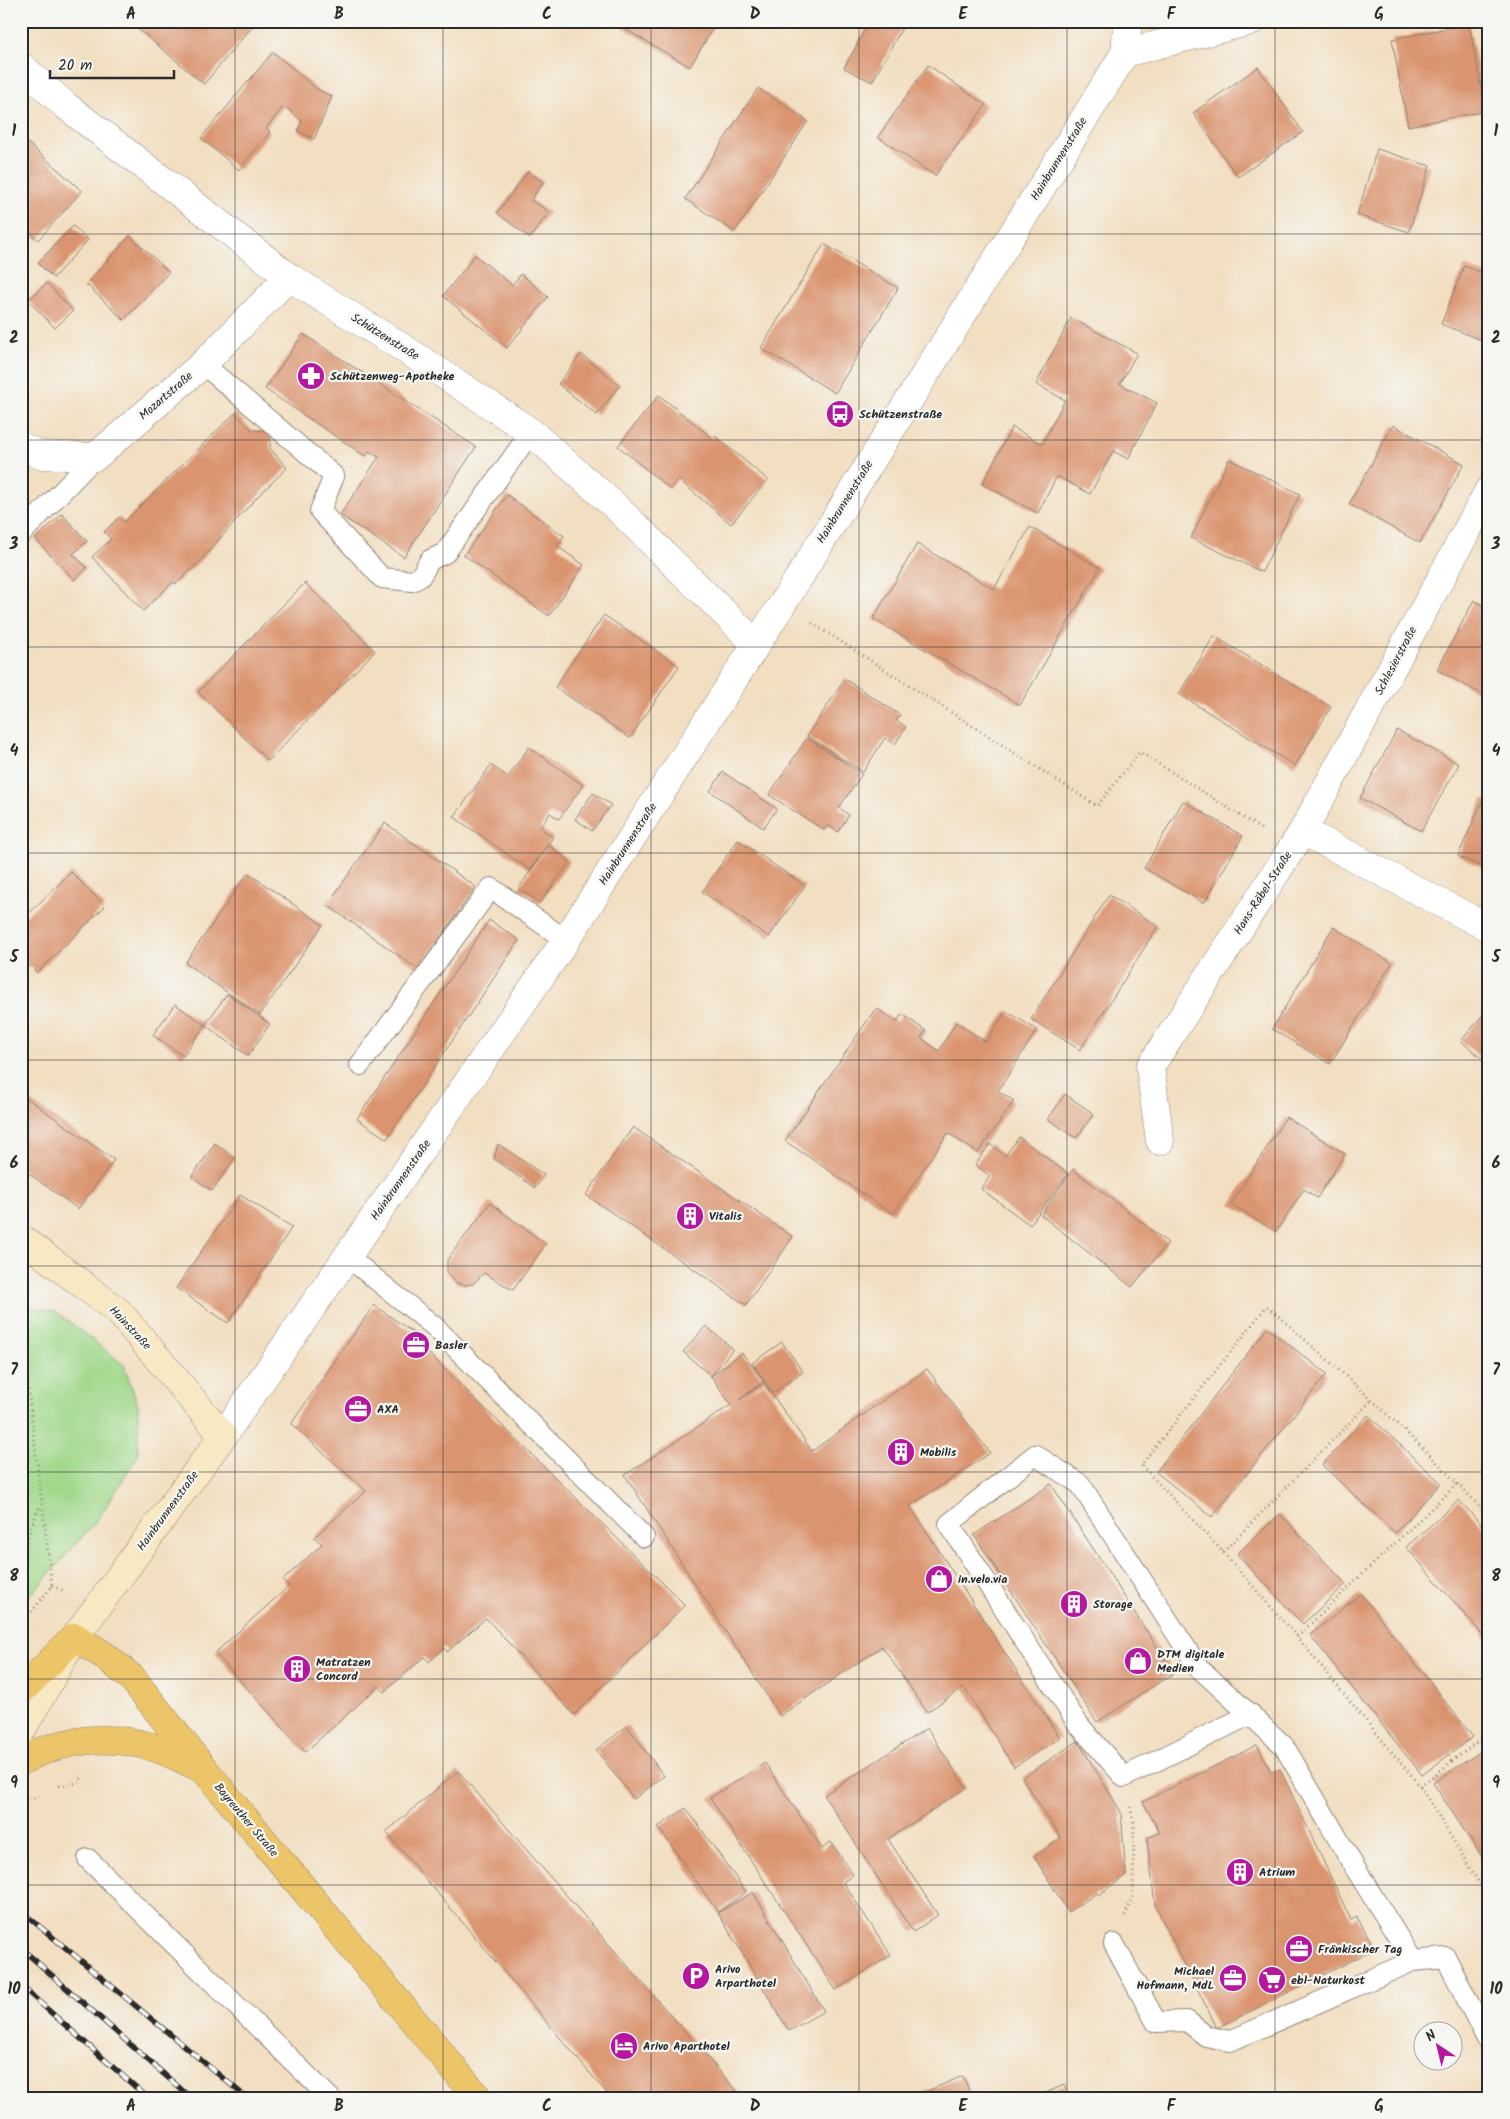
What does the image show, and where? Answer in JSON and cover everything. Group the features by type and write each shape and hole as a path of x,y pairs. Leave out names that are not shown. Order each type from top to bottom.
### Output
{"main road":[{"path":"21,1691 75,1637"},
{"name":"Bayreuther Straße","path":"75,1637 105,1656 132,1678 203,1768 478,2098"},
{"path":"21,1761 39,1751 81,1739 116,1739 157,1748 203,1768"}],"street":[{"name":"Hainbrunnenstraße","path":"75,1637 222,1436 348,1257 566,940 783,603 1125,53 1128,21"},
{"path":"1125,53 1251,21"},
{"name":"Schützenstraße","path":"21,66 66,106 289,277 414,355 530,432 616,507 756,644"},
{"name":"Mozartstraße","path":"96,458 203,364 289,277"},
{"path":"21,446 40,455 96,458"},
{"name":"Schlesierstraße","path":"1303,831 1489,490"},
{"path":"1303,831 1489,928"},
{"name":"Hans-Räbel-Straße","path":"1160,1141 1150,1067 1303,831"},
{"name":"Hainstraße","path":"21,1238 119,1312 222,1436"},
{"path":"21,1732 75,1637"}],"lane":[{"path":"203,364 334,476 320,512 382,578 412,581 420,577 430,560 445,553 530,432"},
{"path":"21,534 96,458"},
{"path":"360,1065 491,888 566,940"},
{"path":"348,1257 436,1326 644,1537"},
{"path":"1250,1714 1124,1777 1078,1724 949,1524 1034,1455 1080,1484 1198,1666 1250,1714 1284,1746 1355,1868 1413,1961"},
{"path":"88,1859 330,2098"},
{"path":"1114,1944 1156,2022 1187,2022 1206,2036 1230,2041 1413,1961 1446,1958 1489,2042"}],"path":[{"path":"783,603 1097,806 1140,752 1266,832 1303,831"},
{"path":"1489,1517 1458,1483 1373,1399 1267,1306 1141,1465 1223,1552 1297,1637 1420,1786 1489,1899"},
{"path":"21,1330 52,1586 21,1625"},
{"path":"1223,1552 1373,1399"},
{"path":"1297,1637 1458,1483"},
{"path":"21,1571 28,1535 41,1505"},
{"path":"1420,1786 1489,1733"},
{"path":"1114,1944 1133,1896 1134,1824 1124,1777"},
{"path":"21,1806 25,1802"}],"green space":[{"path":"21,1305 57,1312 124,1365 138,1405 138,1455 98,1519 21,1606"}],"building":[{"path":"144,21 257,21 204,84 138,29"},
{"path":"621,21 717,21 690,67 618,25"},
{"path":"870,21 906,21 872,82 844,68"},
{"path":"1469,24 1486,111 1408,126 1392,39"},
{"path":"273,52 318,90 332,96 314,139 298,131 302,121 284,106 266,128 270,132 239,170 201,138"},
{"path":"928,65 986,105 935,176 878,137"},
{"path":"1258,67 1303,132 1238,177 1193,113"},
{"path":"758,88 808,121 735,232 685,199"},
{"path":"21,137 82,191 38,240 21,225"},
{"path":"1377,149 1430,166 1409,232 1357,215"},
{"path":"528,171 543,182 531,200 549,212 530,238 497,213"},
{"path":"73,226 88,240 53,278 38,263"},
{"path":"130,236 169,272 124,320 86,284"},
{"path":"824,244 898,288 835,393 761,348"},
{"path":"475,255 512,285 521,274 548,297 507,348 443,296"},
{"path":"1464,266 1489,275 1489,343 1441,324"},
{"path":"47,283 73,311 55,328 28,300"},
{"path":"1071,318 1137,353 1120,384 1157,403 1128,459 1113,451 1090,494 1057,476 1038,513 982,484 1012,427 1042,444 1065,400 1036,384"},
{"path":"303,334 476,447 404,557 340,515 379,457 369,451 365,456 265,389"},
{"path":"581,354 620,385 597,415 558,384"},
{"path":"659,395 712,438 715,436 768,480 731,524 678,479 670,489 618,446"},
{"path":"235,413 252,430 271,431 270,448 287,468 258,496 199,562 176,584 173,582 143,611 92,557 111,539 104,532 119,517 124,522"},
{"path":"1393,425 1464,464 1420,543 1349,504"},
{"path":"1229,459 1300,494 1262,572 1191,538"},
{"path":"507,495 564,536 557,546 584,565 549,616 464,555"},
{"path":"62,514 87,541 73,554 87,568 74,580 35,539"},
{"path":"1030,527 1100,568 1020,705 873,619 917,544 994,589"},
{"path":"305,583 375,651 268,761 198,692"},
{"path":"1474,600 1489,609 1489,698 1437,670"},
{"path":"604,615 679,666 630,738 555,687"},
{"path":"1214,636 1331,707 1295,766 1179,694"},
{"path":"845,679 900,715 896,720 906,727 895,744 885,738 863,772 807,736"},
{"path":"1397,730 1459,764 1421,831 1360,798"},
{"path":"807,738 862,774 839,808 849,815 838,832 828,825 824,830 769,795"},
{"path":"529,747 583,785 559,819 550,813 540,828 553,837 530,870 454,817 491,765 508,777"},
{"path":"723,772 777,809 763,828 710,791"},
{"path":"593,793 611,805 592,831 575,819"},
{"path":"1483,799 1489,801 1489,870 1458,856"},
{"path":"1183,801 1243,836 1204,903 1144,868"},
{"path":"385,823 476,887 418,969 327,905"},
{"path":"738,840 805,886 769,937 702,892"},
{"path":"21,845 30,856 21,863"},
{"path":"548,845 570,861 540,903 519,888"},
{"path":"71,872 105,906 37,973 21,957 21,921"},
{"path":"248,873 323,925 260,1015 185,963"},
{"path":"1109,895 1158,926 1080,1050 1031,1019"},
{"path":"489,920 519,940 387,1139 357,1119"},
{"path":"1333,927 1392,963 1330,1064 1272,1029"},
{"path":"227,994 270,1024 248,1056 205,1025"},
{"path":"175,1004 205,1025 183,1056 153,1035"},
{"path":"876,1008 897,1022 902,1014 926,1031 921,1038 939,1051 956,1022 986,1042 1006,1011 1037,1030 998,1091 1014,1101 978,1153 948,1133 893,1214 785,1141"},
{"path":"1489,1008 1489,1064 1461,1041"},
{"path":"21,1094 114,1160 78,1209 21,1168"},
{"path":"1065,1094 1094,1114 1076,1138 1048,1119"},
{"path":"1286,1117 1345,1154 1317,1198 1304,1189 1276,1232 1231,1204"},
{"name":"Vitalis","path":"633,1127 793,1237 746,1305 586,1195"},
{"path":"1019,1137 1068,1174 1030,1225 981,1189 990,1176 975,1165 990,1144 1005,1156"},
{"path":"215,1143 235,1158 212,1191 192,1177"},
{"path":"498,1144 544,1175 535,1188 494,1159"},
{"path":"1073,1169 1168,1243 1132,1287 1041,1215"},
{"path":"240,1195 292,1227 228,1323 176,1288"},
{"path":"490,1203 546,1244 513,1290 484,1273 473,1284 464,1285 456,1283 447,1272 447,1260"},
{"path":"374,1305 422,1339 418,1343 685,1605 574,1715 486,1618 447,1652 444,1648 429,1662 424,1657 384,1692 379,1686 305,1752 215,1653 289,1586 283,1580 322,1544 314,1537 366,1491 291,1424"},
{"path":"706,1326 733,1349 711,1376 683,1352"},
{"path":"1267,1328 1327,1374 1212,1517 1156,1472"},
{"path":"782,1342 803,1372 773,1393 752,1363"},
{"path":"742,1353 764,1381 739,1400 764,1383 812,1451 927,1369 990,1453 910,1506 1060,1738 1014,1767 964,1687 927,1712 882,1646 780,1716 625,1475 731,1405 711,1376"},
{"path":"1368,1415 1441,1483 1395,1533 1322,1465"},
{"name":"Storage","path":"1051,1484 1174,1673 1097,1722 974,1535"},
{"path":"1459,1500 1489,1533 1489,1642 1406,1547"},
{"path":"1280,1514 1346,1584 1303,1624 1237,1554"},
{"path":"1361,1594 1473,1737 1422,1775 1310,1635"},
{"path":"627,1726 664,1776 634,1799 596,1750"},
{"path":"927,1728 966,1788 888,1839 938,1915 913,1932 824,1795"},
{"path":"1078,1741 1121,1812 1126,1875 1099,1895 1097,1893 1068,1912 1034,1856 1061,1838 1022,1778"},
{"name":"Atrium","path":"1257,1745 1271,1772 1280,1769 1351,1920 1357,1917 1375,1949 1217,2028 1155,1905 1147,1838 1160,1833 1143,1802"},
{"path":"1480,1752 1489,1766 1489,1868 1433,1783"},
{"path":"765,1763 822,1849 831,1842 853,1875 843,1882 891,1955 836,1990 710,1798"},
{"path":"458,1771 743,2098 611,2098 386,1832"},
{"path":"686,1808 746,1892 718,1912 658,1827"},
{"path":"753,1892 824,2011 789,2031 718,1913"},
{"path":"963,2076 972,2098 919,2098 918,2095"},
{"path":"1064,2085 1069,2098 1034,2098"}],"railway":[{"path":"21,1911 247,2098"},
{"path":"21,1948 191,2098"},
{"path":"21,1986 148,2098"}],"place":[{"name":"Schützenweg-Apotheke","path":"311,376"},
{"name":"Schützenstraße","path":"840,414"},
{"name":"Vitalis","path":"690,1216"},
{"name":"Basler","path":"416,1345"},
{"name":"AXA","path":"358,1409"},
{"name":"Mobilis","path":"901,1452"},
{"name":"in.velo.via","path":"939,1579"},
{"name":"Storage","path":"1074,1604"},
{"name":"DTM digitale Medien","path":"1138,1661"},
{"name":"Matratzen Concord","path":"297,1669"},
{"name":"Atrium","path":"1240,1872"},
{"name":"Fränkischer Tag","path":"1299,1949"},
{"name":"Arivo Arparthotel","path":"696,1976"},
{"name":"Michael Hofmann, MdL","path":"1233,1978"},
{"name":"ebl-Naturkost","path":"1272,1980"},
{"name":"Arivo Aparthotel","path":"624,2046"}]}
